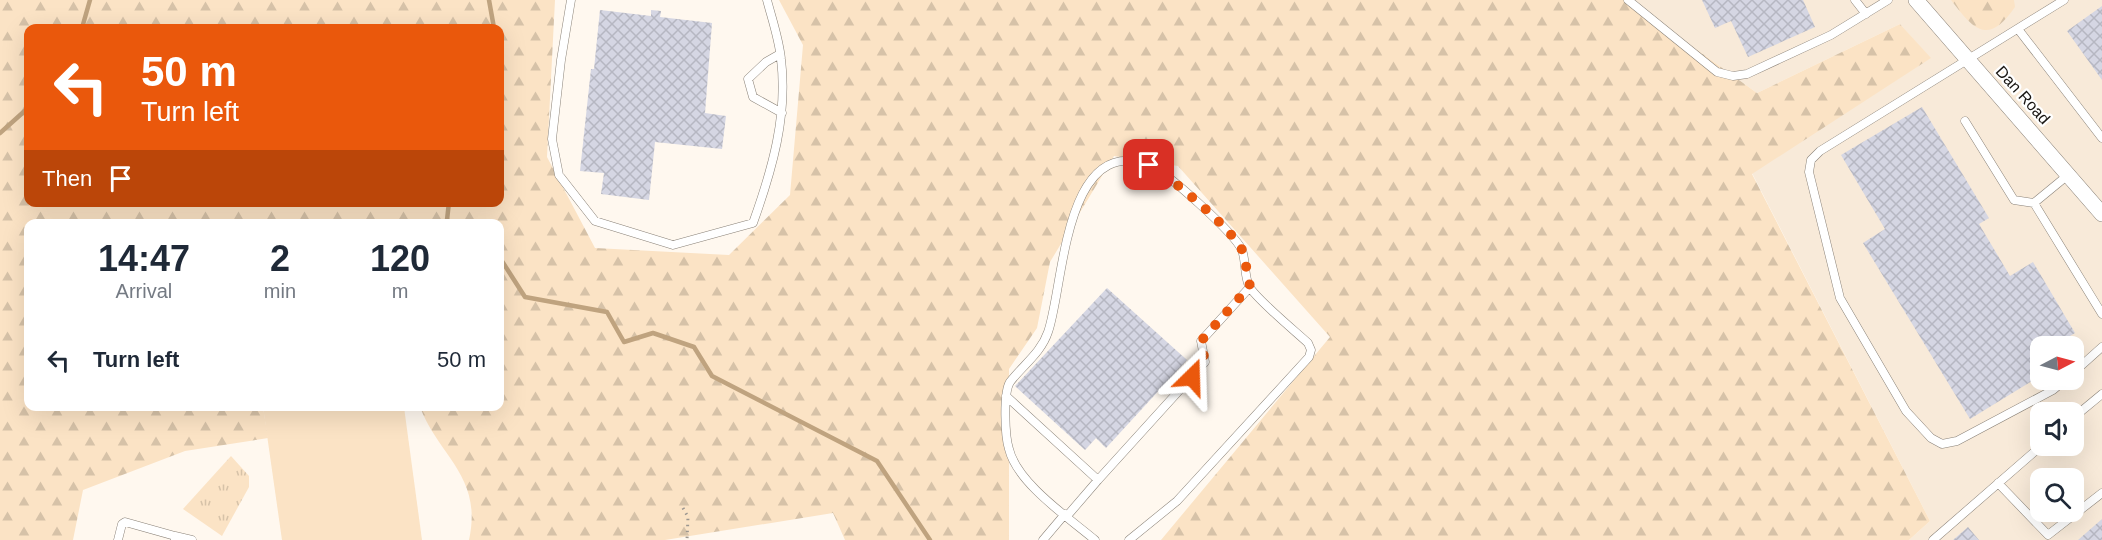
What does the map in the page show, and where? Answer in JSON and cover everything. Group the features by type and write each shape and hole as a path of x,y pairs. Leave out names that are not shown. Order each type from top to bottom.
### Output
{"street":[{"name":"Dan Road","path":"1916,0 2102,214"}],"lane":[{"path":"571,0 552,139 559,175 595,221 673,245 753,223 773,166 782,113 780,54 767,0"},
{"path":"1628,0 1717,72 1733,76 1747,74 1832,36 1888,0"},
{"path":"1855,0 1866,14"},
{"path":"2053,390 1995,423 1957,441 1942,444 1931,438 1906,411 1840,298 1809,172 1811,160 1820,151 2064,0"},
{"path":"2018,28 2102,138"},
{"path":"780,54 766,62 748,80 753,97 782,113"},
{"path":"1965,121 2014,200 2034,203 2068,175"},
{"path":"1095,540 1028,482 1014,463 1007,441 1006,396 1009,384 1037,352 1048,332 1068,229 1078,204 1098,174 1113,165 1142,163 1172,180 1239,245 1250,286 1308,343 1310,354 1177,501 1129,540"},
{"path":"2034,203 2102,314"},
{"path":"1043,540 1205,362 1201,341 1250,286"},
{"path":"2084,363 2102,347"},
{"path":"1006,396 1098,480"},
{"path":"2084,411 2100,400"},
{"path":"1933,540 2030,455"},
{"path":"1998,483 2048,536 2102,493"},
{"path":"118,540 122,524 125,522 175,538 192,540"}],"path":[{"path":"683,508 688,517 687,540"}],"shaded area":[{"path":"1628,0 2102,0 2102,540 1909,540 1930,521 1752,173 1930,58 1900,24 1757,93"}],"green space":[{"path":"0,0 555,0 547,157 595,248 729,255 790,195 803,45 779,0 1628,0 1757,93 1900,24 1931,58 1752,174 1930,521 1909,540 1161,540 1330,337 1178,166 1114,156 1050,262 1037,328 1009,369 1009,540 845,540 833,513 665,540 469,540 472,518 465,483 422,411 504,411 504,219 24,219 24,411 264,411 268,438 185,451 83,490 73,540 0,540"},
{"path":"1951,0 2014,0 2015,7 1997,27 1989,30 1974,26"},
{"path":"264,411 405,411 422,540 282,540"},
{"path":"231,456 249,476 249,487 222,536 183,509"}],"building":[{"path":"1702,0 1803,0 1815,27 1748,57 1731,21 1715,28"},
{"path":"2102,6 2102,80 2067,31"},
{"path":"600,10 651,16 651,10 661,11 660,17 712,23 705,113 726,116 722,149 655,142 649,200 601,194 604,173 580,171"},
{"path":"1922,107 1989,218 1979,224 2010,276 2033,262 2075,333 2070,336 2030,336 2030,382 1970,419 1863,243 1885,229 1841,155"},
{"path":"1107,288 1187,360 1106,448 1096,438 1085,450 1015,386"},
{"path":"2102,519 2102,540 2078,540"},
{"path":"1968,527 1979,540 1953,540"}],"waterway":[{"path":"83,24 90,0"},
{"path":"489,0 493,24"},
{"path":"0,133 24,112"},
{"path":"447,219 448,207"},
{"path":"504,264 525,297 607,312 624,342 653,333 694,347 712,376 877,461 930,540"}],"route":[{"path":"1149,165 1172,180 1234,239 1243,252 1250,286 1219,318 1201,341 1205,362 1192,377"}]}
